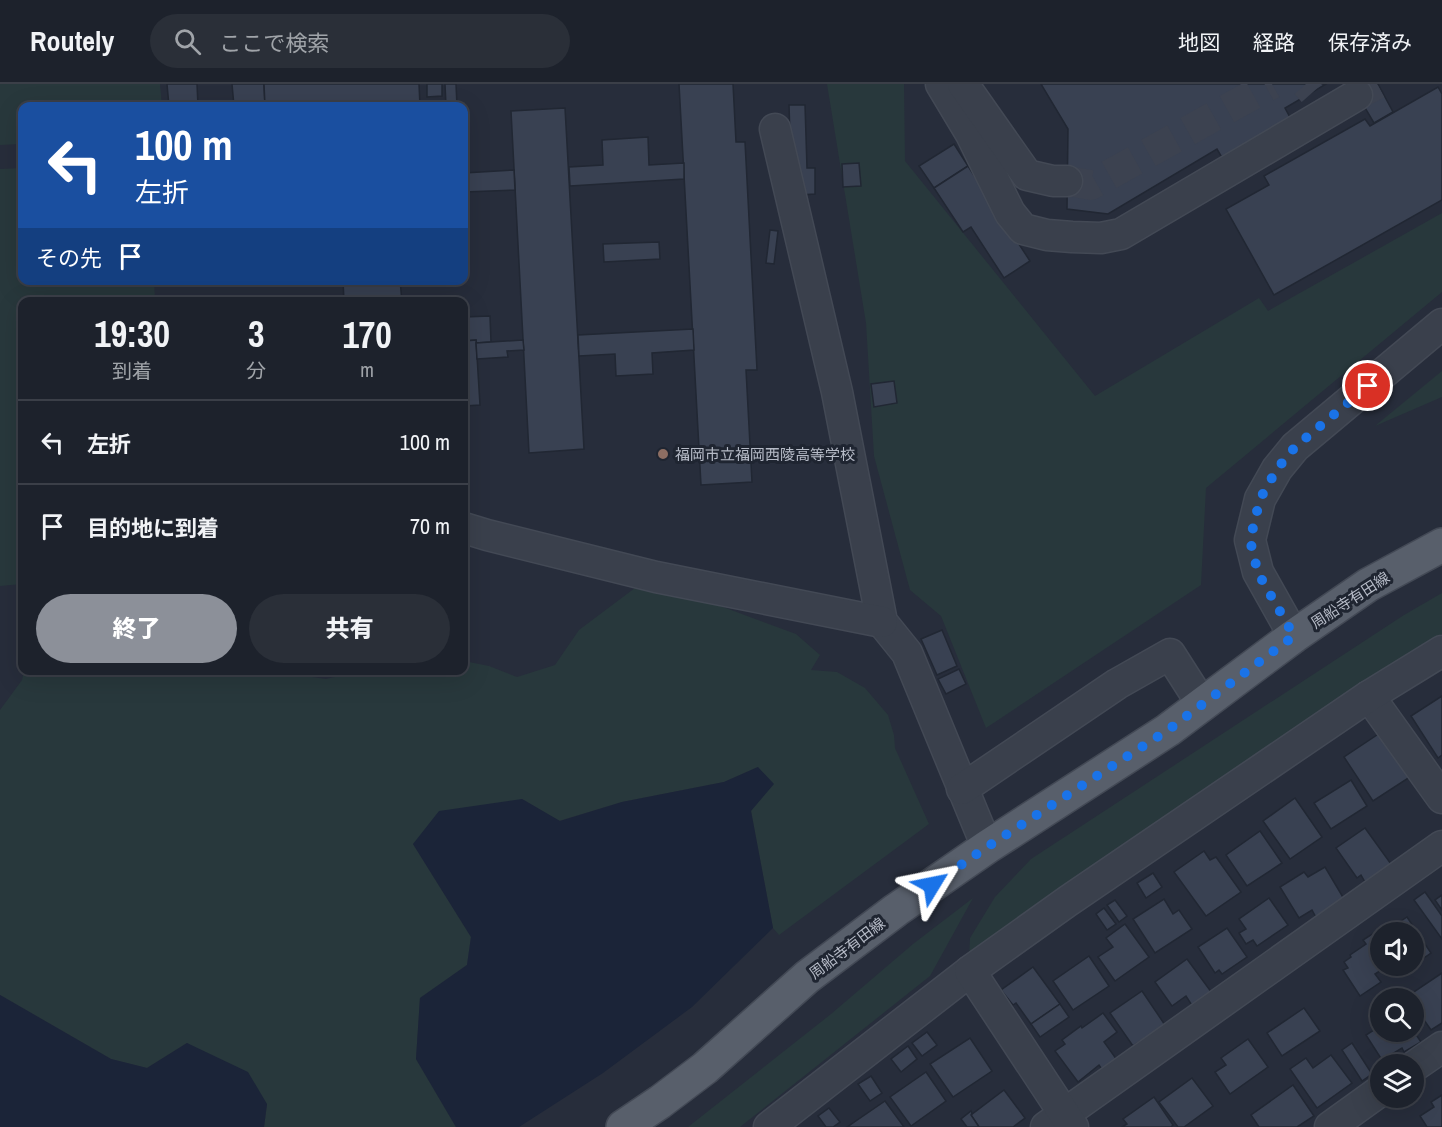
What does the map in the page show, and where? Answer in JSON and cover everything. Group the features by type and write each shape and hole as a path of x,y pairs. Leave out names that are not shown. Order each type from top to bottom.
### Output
{"main road":[{"name":"周船寺有田線","path":"623,1127 705,1068 807,977 896,910 987,847 1168,730 1294,636 1368,585 1442,545"}],"street":[{"path":"941,84 971,134 1010,213 1023,229 1047,235 1101,238 1121,234 1319,103 1357,95"},
{"path":"963,84 1027,175 1053,181 1067,181"},
{"path":"775,129 837,392 882,622 907,653 987,847"},
{"path":"1294,636 1258,573 1250,540 1260,499 1277,469 1295,447 1442,324"},
{"path":"468,529 656,577 882,622"},
{"path":"769,1127 970,971 1068,901 1370,696 1442,651"},
{"path":"962,789 1117,684 1170,654 1202,704"},
{"path":"1370,696 1442,798"},
{"path":"970,971 1061,1123 1442,846"},
{"path":"1424,1059 1442,1047"},
{"path":"1330,1127 1370,1098"}],"shaded area":[{"path":"0,84 160,84 162,102 18,102 18,144 0,145"},
{"path":"827,84 904,84 905,161 1095,396 1259,298 1268,311 1442,213 1442,292 1206,488 1201,585 986,728 941,616 910,590 874,456 866,323"},
{"path":"18,168 18,285 154,285 155,297 18,297 18,584 0,586 0,169"},
{"path":"1442,371 1442,397 1375,426"},
{"path":"635,588 660,590 707,601 796,634 820,655 811,670 837,672 865,688 888,715 895,748 929,824 779,935 773,928 751,811 758,767 724,782 622,802 559,821 522,799 413,844 471,937 467,965 420,998 416,1059 456,1127 264,1127 267,1104 187,1043 147,1068 111,1059 0,995 0,710 22,680 23,675 299,675 326,679 342,675 468,675 468,662 489,666 517,677 555,665 579,630"},
{"path":"1442,593 1442,634 1292,730 969,959 970,938 995,897 1031,859 1404,615"},
{"path":"973,898 930,976 740,1127 688,1127 831,1014 913,944"}],"water":[{"path":"758,767 774,784 751,811 773,928 692,1007 603,1073 519,1127 456,1127 416,1059 420,998 467,965 471,937 413,844 439,811 522,799 560,821 622,802 724,782"},
{"path":"0,995 111,1059 147,1068 187,1043 248,1072 267,1104 264,1127 0,1127"}],"building":[{"path":"167,84 197,84 198,102 169,102"},
{"path":"232,84 264,84 265,102 234,102"},
{"path":"264,84 419,84 420,102 265,102"},
{"path":"427,84 442,84 442,96 427,97"},
{"path":"445,84 456,84 457,102 446,102"},
{"path":"679,84 733,84 736,142 745,142 757,370 746,370 752,482 701,485"},
{"path":"1041,84 1326,84 1285,108 1292,121 1224,161 1217,149 1108,214 1067,209 1068,129"},
{"path":"1351,84 1378,84 1393,112 1374,123"},
{"path":"1438,87 1442,94 1442,200 1274,295 1226,209 1269,185 1264,176 1365,119 1370,126"},
{"path":"789,105 805,105 807,168 815,168 815,194 799,195 791,167"},
{"path":"565,108 584,449 529,453 511,111"},
{"path":"648,137 649,165 684,163 684,179 570,186 569,167 603,165 602,140"},
{"path":"954,144 968,166 934,188 919,166"},
{"path":"859,163 861,186 843,187 842,164"},
{"path":"968,166 1030,261 1004,278 971,227 963,232 934,188"},
{"path":"514,170 515,190 468,192 468,173"},
{"path":"770,230 778,231 774,264 766,263"},
{"path":"659,242 660,259 604,262 603,244"},
{"path":"343,285 400,285 402,297 344,297"},
{"path":"490,316 491,342 476,343 476,340 468,341 468,317"},
{"path":"693,329 694,350 652,353 653,374 616,376 615,354 579,356 578,335"},
{"path":"476,340 480,405 468,406 468,341"},
{"path":"523,340 524,350 507,351 508,357 477,359 476,343"},
{"path":"894,381 897,403 874,407 871,384"},
{"path":"942,630 957,666 937,675 921,639"},
{"path":"959,669 966,684 946,694 938,679"},
{"path":"1442,696 1442,755 1438,758 1411,716"},
{"path":"1383,731 1413,775 1373,801 1344,757"},
{"path":"1351,780 1367,806 1331,829 1314,803"},
{"path":"1295,798 1322,837 1290,859 1263,821"},
{"path":"1365,828 1391,864 1365,882 1361,875 1357,878 1336,848"},
{"path":"1260,831 1282,863 1247,886 1226,855"},
{"path":"1204,851 1210,860 1216,857 1241,892 1206,916 1174,872"},
{"path":"1325,867 1347,904 1318,921 1312,910 1299,918 1280,887 1304,872 1308,877"},
{"path":"1153,873 1162,887 1146,898 1137,883"},
{"path":"1425,892 1442,916 1442,939 1414,900"},
{"path":"1442,895 1442,910 1435,900"},
{"path":"1269,898 1288,925 1257,946 1253,940 1246,944 1239,933 1246,929 1239,919"},
{"path":"1164,899 1173,914 1179,910 1192,929 1155,953 1133,919"},
{"path":"1115,900 1127,916 1119,922 1107,905"},
{"path":"1104,908 1116,924 1107,930 1096,914"},
{"path":"1407,917 1410,922 1400,922"},
{"path":"1125,924 1149,957 1115,981 1098,957 1113,947 1106,938"},
{"path":"1227,928 1247,957 1222,974 1219,970 1215,973 1198,947"},
{"path":"1370,935 1370,976 1376,976 1381,982 1360,996 1343,970 1348,968 1344,962 1351,957 1350,955 1366,944 1363,940"},
{"path":"1424,942 1431,953 1424,958"},
{"path":"1089,956 1109,986 1073,1010 1053,981"},
{"path":"1187,959 1212,993 1193,1007 1186,996 1172,1006 1155,982"},
{"path":"1033,967 1060,1004 1031,1024 1016,1003 1013,1005 1001,990"},
{"path":"1442,973 1442,1023 1431,1030 1424,1020 1424,988 1420,988"},
{"path":"1142,991 1167,1028 1152,1038 1150,1035 1133,1046 1110,1013"},
{"path":"1060,1004 1069,1017 1040,1037 1031,1024"},
{"path":"1304,1008 1320,1031 1282,1056 1267,1033"},
{"path":"1103,1013 1117,1032 1104,1042 1117,1060 1103,1071 1099,1065 1078,1082 1055,1051 1065,1044 1062,1040"},
{"path":"927,1032 937,1045 922,1056 912,1043"},
{"path":"970,1038 992,1071 953,1097 930,1064"},
{"path":"1248,1039 1268,1067 1230,1094 1215,1072 1226,1065 1221,1058"},
{"path":"1370,1042 1421,1042 1404,1052 1402,1048 1392,1054 1378,1054"},
{"path":"1352,1043 1370,1071 1370,1075 1362,1081 1342,1050"},
{"path":"908,1046 917,1059 901,1072 891,1059"},
{"path":"1331,1055 1352,1083 1317,1108 1290,1069 1306,1058 1313,1068"},
{"path":"926,1072 946,1101 911,1126 890,1097"},
{"path":"871,1076 882,1093 870,1101 858,1084"},
{"path":"1192,1078 1213,1106 1184,1127 1178,1127 1159,1102"},
{"path":"1293,1085 1314,1116 1297,1127 1259,1127 1251,1115"},
{"path":"1004,1090 1025,1118 1013,1127 979,1127 971,1115"},
{"path":"1442,1095 1442,1127 1427,1127 1420,1116 1434,1107 1431,1102"},
{"path":"1154,1097 1173,1125 1171,1127 1122,1127 1127,1124 1123,1119"},
{"path":"885,1101 904,1127 847,1127"},
{"path":"829,1108 840,1122 833,1127 826,1127 818,1116"},
{"path":"971,1111 979,1127 967,1127 961,1119"}],"tunnel":[{"path":"1067,181 1091,185 1272,84"},
{"path":"1306,84 1313,92"},
{"path":"1357,95 1377,84"}],"place":[{"name":"福岡市立福岡西陵高等学校","path":"663,454"}],"route":[{"path":"932,885 1168,730 1294,636 1258,573 1250,540 1260,499 1277,469 1295,447 1368,386"}]}
